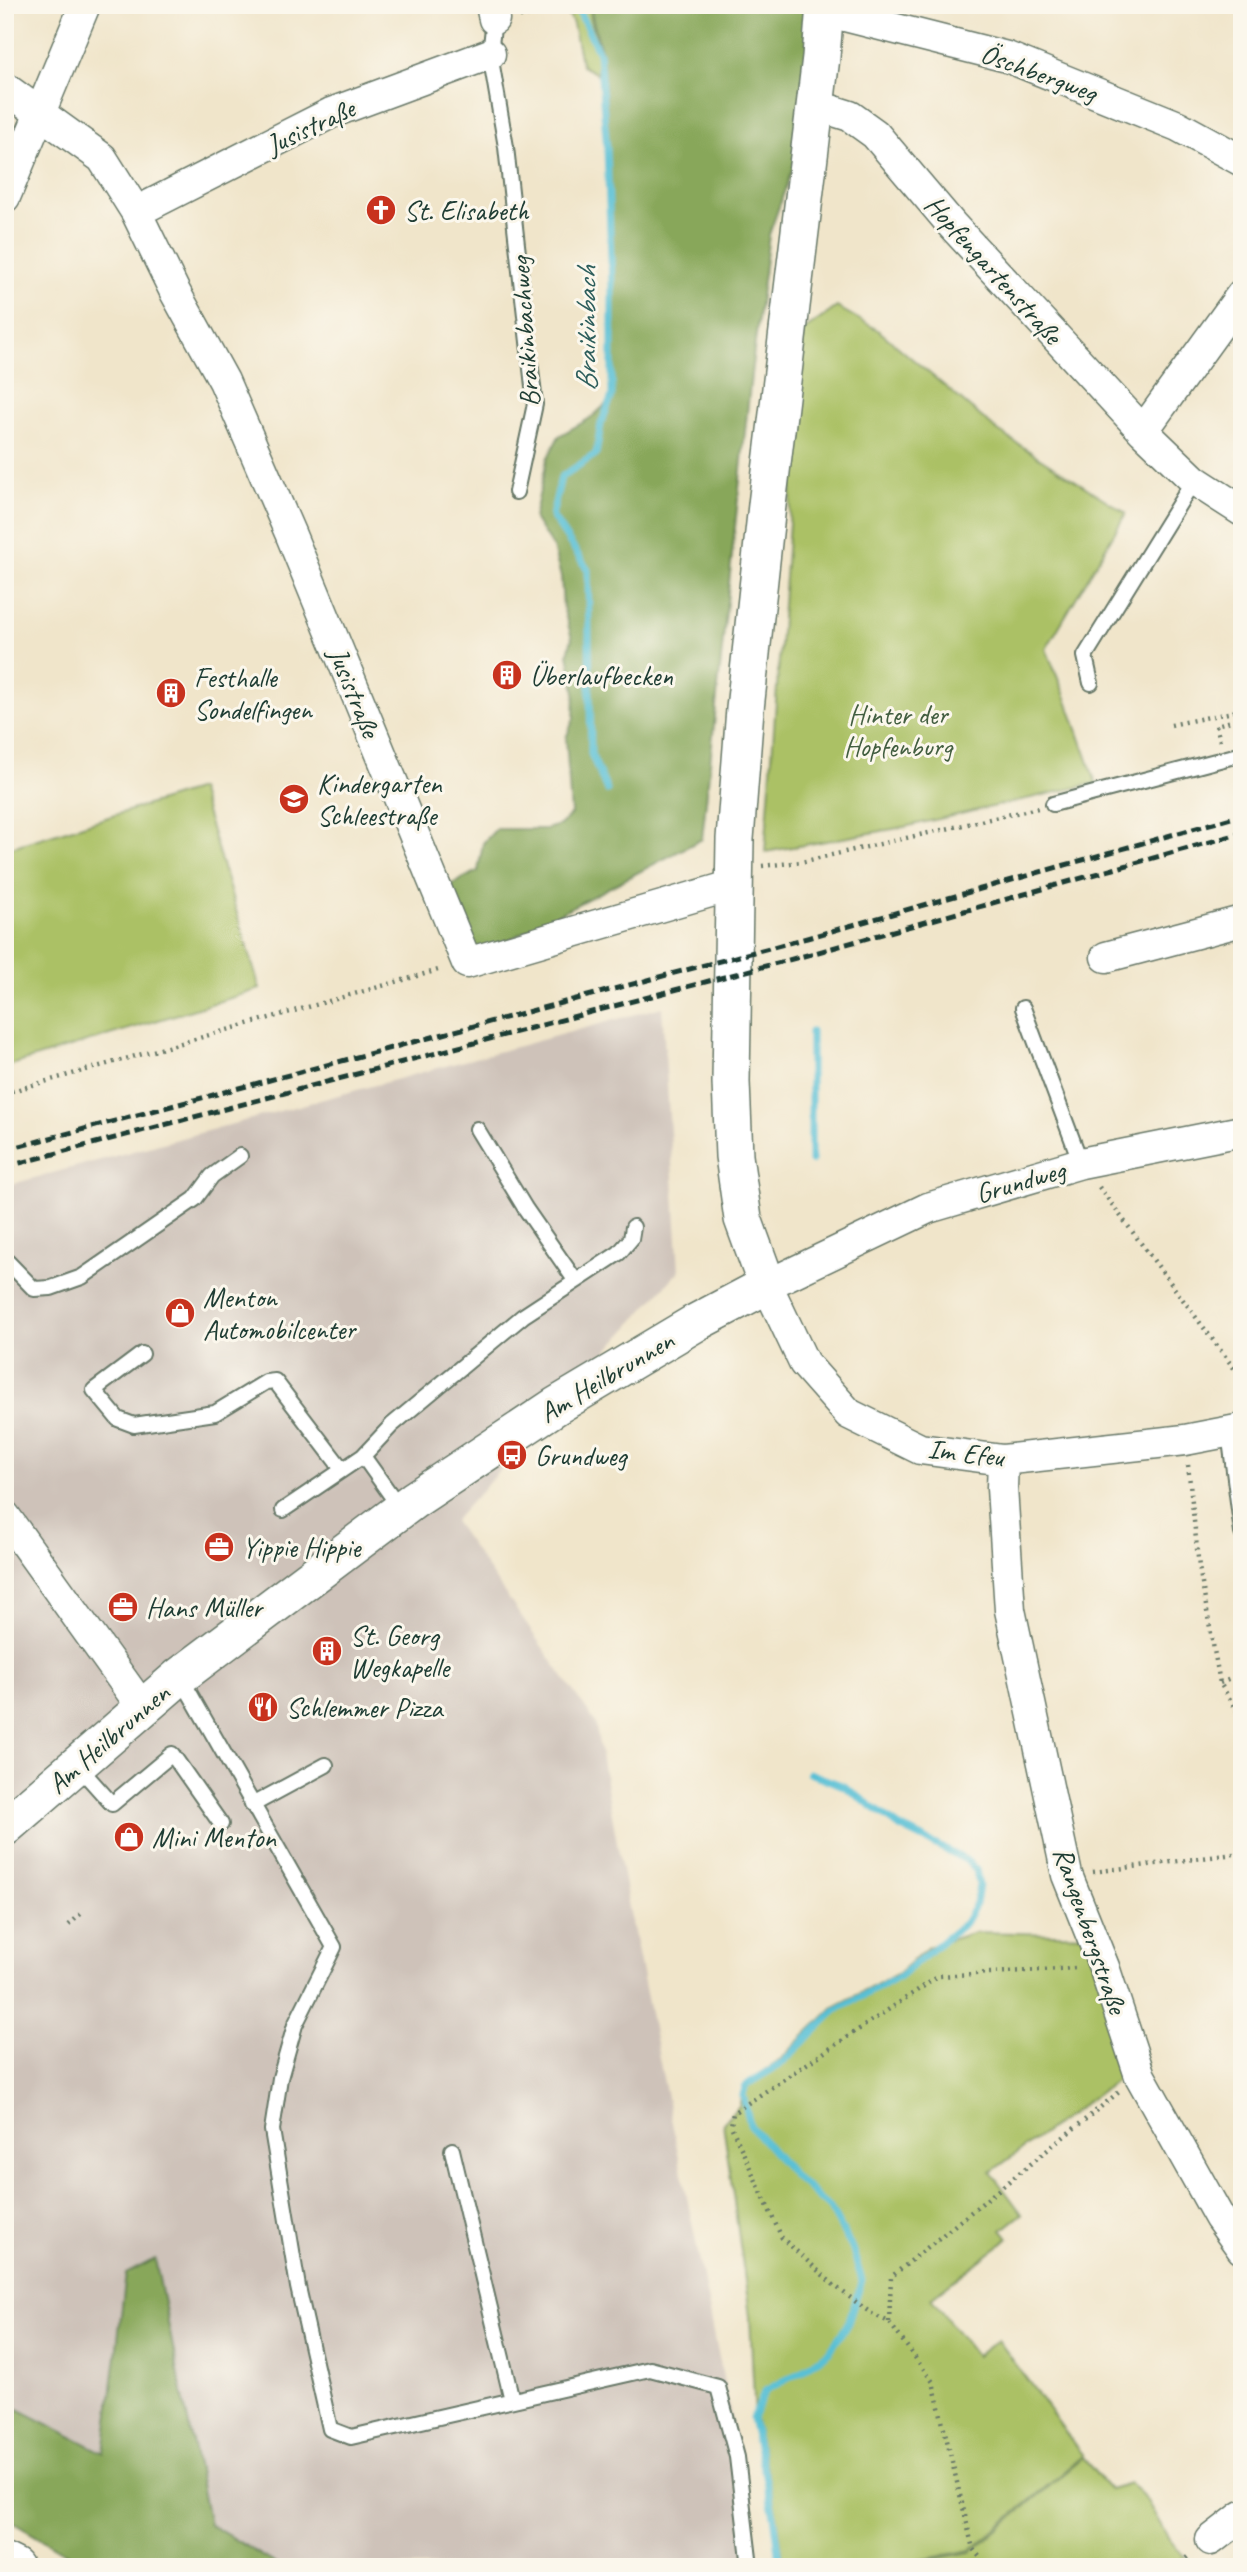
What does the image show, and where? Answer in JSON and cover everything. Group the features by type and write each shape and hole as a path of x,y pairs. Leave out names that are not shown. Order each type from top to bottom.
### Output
{"street":[{"path":"5,197 85,5"},
{"path":"767,1285 743,1219 734,1156 731,1082 735,839 745,709 825,8"},
{"name":"Öschbergweg","path":"825,8 1007,57 1178,126 1242,161"},
{"name":"Jusistraße","path":"136,212 331,113 490,54"},
{"name":"Jusistraße","path":"5,88 102,158 136,212 230,394 467,962"},
{"name":"Hopfengartenstraße","path":"815,105 850,116 875,134 952,225 1143,431 1194,480 1242,511"},
{"path":"1143,431 1242,294"},
{"path":"467,962 734,885"},
{"path":"1106,957 1242,920"},
{"name":"Grundweg","path":"767,1285 928,1208 1081,1163 1242,1131"},
{"name":"Im Efeu","path":"767,1285 804,1363 849,1413 920,1449 1003,1460 1185,1440 1235,1430"},
{"name":"Am Heilbrunnen","path":"5,1827 180,1676 401,1510 488,1449 556,1406 697,1322 767,1285"},
{"name":"Rangenbergstraße","path":"1003,1460 1002,1488 1010,1610 1068,1875 1104,1968 1140,2076 1219,2217 1242,2249"},
{"path":"5,1516 142,1707"},
{"path":"1211,2540 1242,2516"},
{"path":"5,2562 15,2567"}],"lane":[{"name":"Braikinbachweg","path":"493,12 490,54 506,147 535,404 516,492"},
{"path":"1091,682 1085,656 1194,480"},
{"path":"1053,804 1242,754"},
{"name":"Grundweg","path":"1023,1008 1081,1163"},
{"path":"477,1129 525,1208 575,1280"},
{"path":"5,1259 34,1289 51,1288 82,1277 195,1199 212,1176 240,1156"},
{"path":"284,1510 363,1456 392,1424 523,1316 619,1253 631,1239 633,1227"},
{"path":"142,1354 94,1390 118,1419 134,1425 215,1413 266,1382 275,1381 342,1469"},
{"path":"1235,1430 1242,1533"},
{"path":"363,1456 401,1510"},
{"name":"Am Heilbrunnen","path":"180,1676 334,1947 295,2025 280,2078 272,2130 298,2287 330,2429 351,2437 512,2400"},
{"path":"77,1765 112,1804 172,1754 221,1824"},
{"path":"252,1805 326,1765"},
{"path":"452,2150 512,2400 650,2370 718,2387 737,2457 750,2567"}],"path":[{"path":"493,12 607,10 614,5"},
{"path":"1216,724 1239,719 1242,712"},
{"path":"1171,725 1242,712"},
{"path":"734,885 750,867 801,862 1053,804"},
{"path":"5,1093 467,962"},
{"path":"1081,1163 1242,1379"},
{"path":"1185,1440 1199,1567 1220,1683 1242,1719"},
{"path":"1220,1683 1242,1675"},
{"path":"1068,1875 1242,1853"},
{"path":"69,1925 84,1911"},
{"path":"988,2567 972,2550 933,2382 889,2322 872,2314 835,2286 782,2238 731,2126 733,2113 939,1976 1104,1968"},
{"path":"889,2322 891,2277 1140,2076"}],"shaded area":[{"path":"662,1007 679,1271 454,1521 595,1722 629,1908 761,2567 281,2567 209,2524 155,2260 126,2275 104,2453 5,2400 5,1186"}],"green space":[{"path":"564,5 590,5 591,20 601,53 597,74 582,66 573,24"},
{"path":"590,5 825,5 815,105 769,235 752,366 702,839 467,962 438,891 478,871 483,843 496,829 546,829 560,825 571,814 566,738 574,718 575,692 568,654 572,638 563,607 561,577 553,548 534,518 547,459 559,436 592,417 614,397 609,142 602,58"},
{"name":"Hinter der Hopfenburg","path":"837,307 878,330 998,431 1126,513 1046,649 1096,783 904,827 765,852 803,331"},
{"path":"199,789 260,989 5,1067 5,849"},
{"path":"975,1932 1091,1935 1140,2063 991,2172 1022,2214 1002,2230 1009,2238 931,2298 976,2356 998,2340 1083,2456 971,2550 884,2567 784,2567 777,2516 755,2420 750,2316 723,2123 740,2105 745,2084 778,2062 834,2007 897,1974 928,1947"},
{"path":"155,2259 209,2524 281,2567 94,2567 5,2518 5,2400 104,2453 126,2274"},
{"path":"1083,2458 1109,2489 1130,2483 1147,2501 1169,2539 1192,2567 892,2567 971,2552"}],"waterway":[{"name":"Braikinbach","path":"576,5 599,53 607,149 612,285 612,396 601,424 596,454 561,477 552,516 588,570 591,754 607,790"},
{"name":"Braikinbach","path":"811,1032 811,1161"},
{"path":"781,2567 774,2515 752,2419 766,2390 801,2372 830,2351 848,2323 862,2280 852,2248 830,2208 794,2176 750,2125 743,2095 746,2085 781,2064 836,2010 897,1978 965,1923 976,1904 979,1885 976,1870 966,1860 900,1827 844,1786 809,1773"}],"railway":[{"path":"5,1150 807,938 1242,815"},
{"path":"5,1167 811,954 1242,833"}],"place":[{"name":"St. Elisabeth","path":"381,210"},
{"name":"Überlaufbecken","path":"507,675"},
{"name":"Festhalle Sondelfingen","path":"171,693"},
{"name":"Kindergarten Schleestraße","path":"294,799"},
{"name":"Menton Automobilcenter","path":"180,1313"},
{"name":"Grundweg","path":"512,1455"},
{"name":"Yippie Hippie","path":"219,1547"},
{"name":"Hans Müller","path":"123,1607"},
{"name":"St. Georg Wegkapelle","path":"327,1651"},
{"name":"Schlemmer Pizza","path":"263,1707"},
{"name":"Mini Menton","path":"129,1837"}]}
